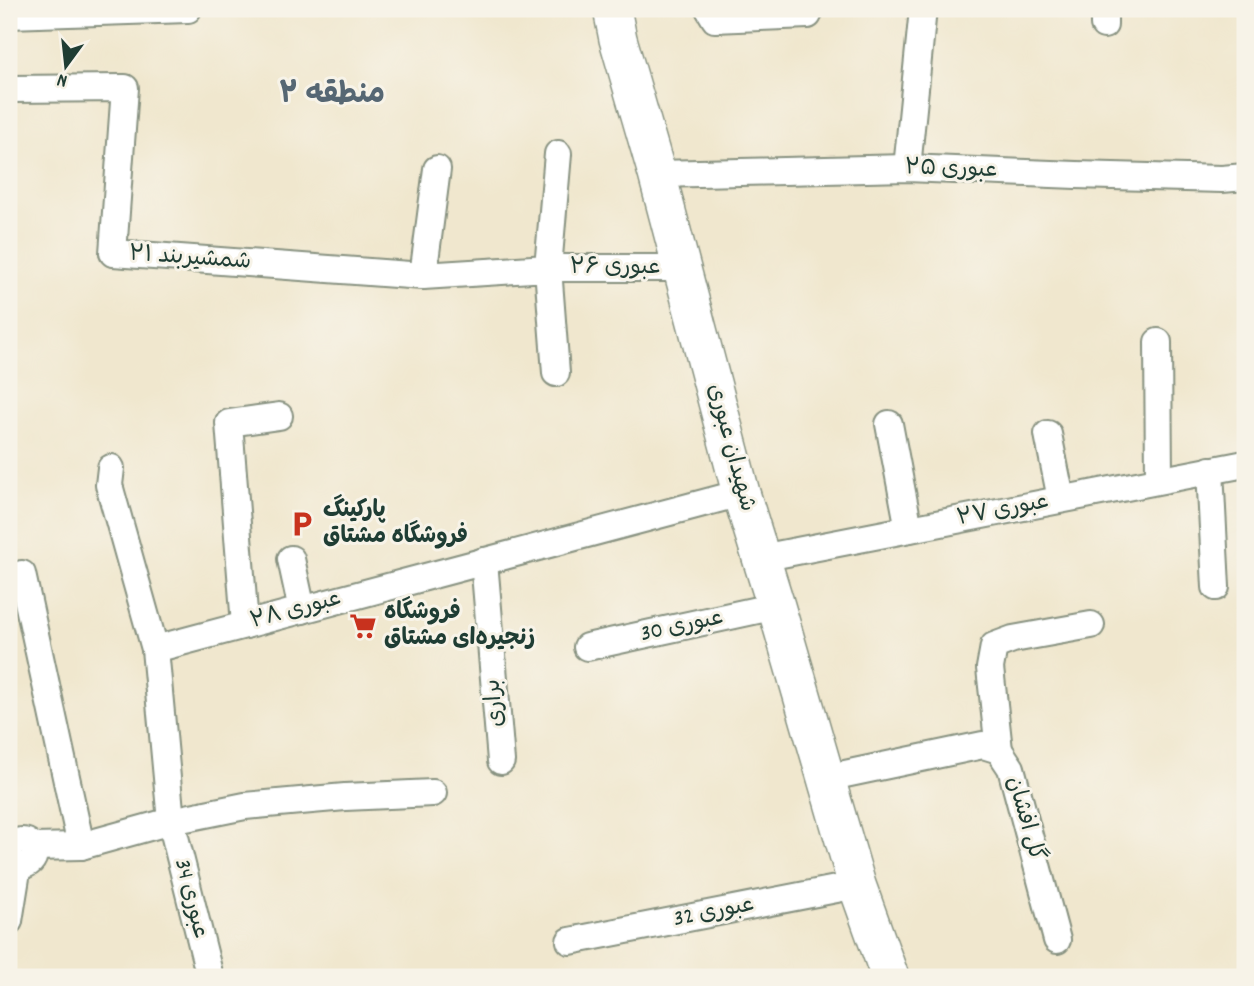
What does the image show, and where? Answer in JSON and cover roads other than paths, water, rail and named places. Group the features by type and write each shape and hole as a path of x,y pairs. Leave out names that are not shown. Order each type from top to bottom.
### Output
{"main road":[{"name":"شهیدان عبوری","path":"612,9 741,493 858,885 890,977"},
{"name":"شهیدان عبوری","path":"858,885 857,922 869,977"}],"street":[{"path":"9,15 188,9"},
{"path":"709,9 715,19 808,15"},
{"path":"907,168 923,9"},
{"name":"شمشیربند ۲۱","path":"9,89 125,88 113,253 423,276"},
{"path":"548,268 558,154"},
{"name":"عبوری ۲۵","path":"657,174 907,168 1222,179 1245,177"},
{"path":"423,276 437,169"},
{"name":"عبوری ۲۶","path":"423,276 548,268 682,268"},
{"name":"عبوری ۲۶","path":"548,268 556,373"},
{"path":"1158,342 1159,480"},
{"path":"245,625 229,423 279,416"},
{"path":"889,424 909,529"},
{"path":"1048,434 1061,499"},
{"name":"عبوری ۲۷","path":"761,558 1245,464"},
{"path":"111,468 109,485 155,649 171,821"},
{"path":"1210,470 1216,587"},
{"name":"عبوری ۲۸","path":"155,649 741,493"},
{"path":"291,559 302,610"},
{"name":"براری","path":"484,561 501,761"},
{"path":"22,574 81,846"},
{"name":"عبوری 30","path":"587,647 776,606"},
{"path":"999,750 990,668 994,646 1013,639 1091,625"},
{"name":"گل افشان","path":"826,778 984,745 999,750 1011,768 1057,940"},
{"path":"9,921 18,855 81,846 171,821 245,806 433,793"},
{"name":"عبوری 34","path":"171,821 210,977"},
{"name":"عبوری 32","path":"570,941 858,885"}],"place":[{"name":"پارکینگ فروشگاه مشتاق","path":"302,524"},
{"name":"فروشگاه زنجیره‌ای مشتاق","path":"363,626"}],"district":[{"name":"منطقه ۲","path":"332,96"}]}
